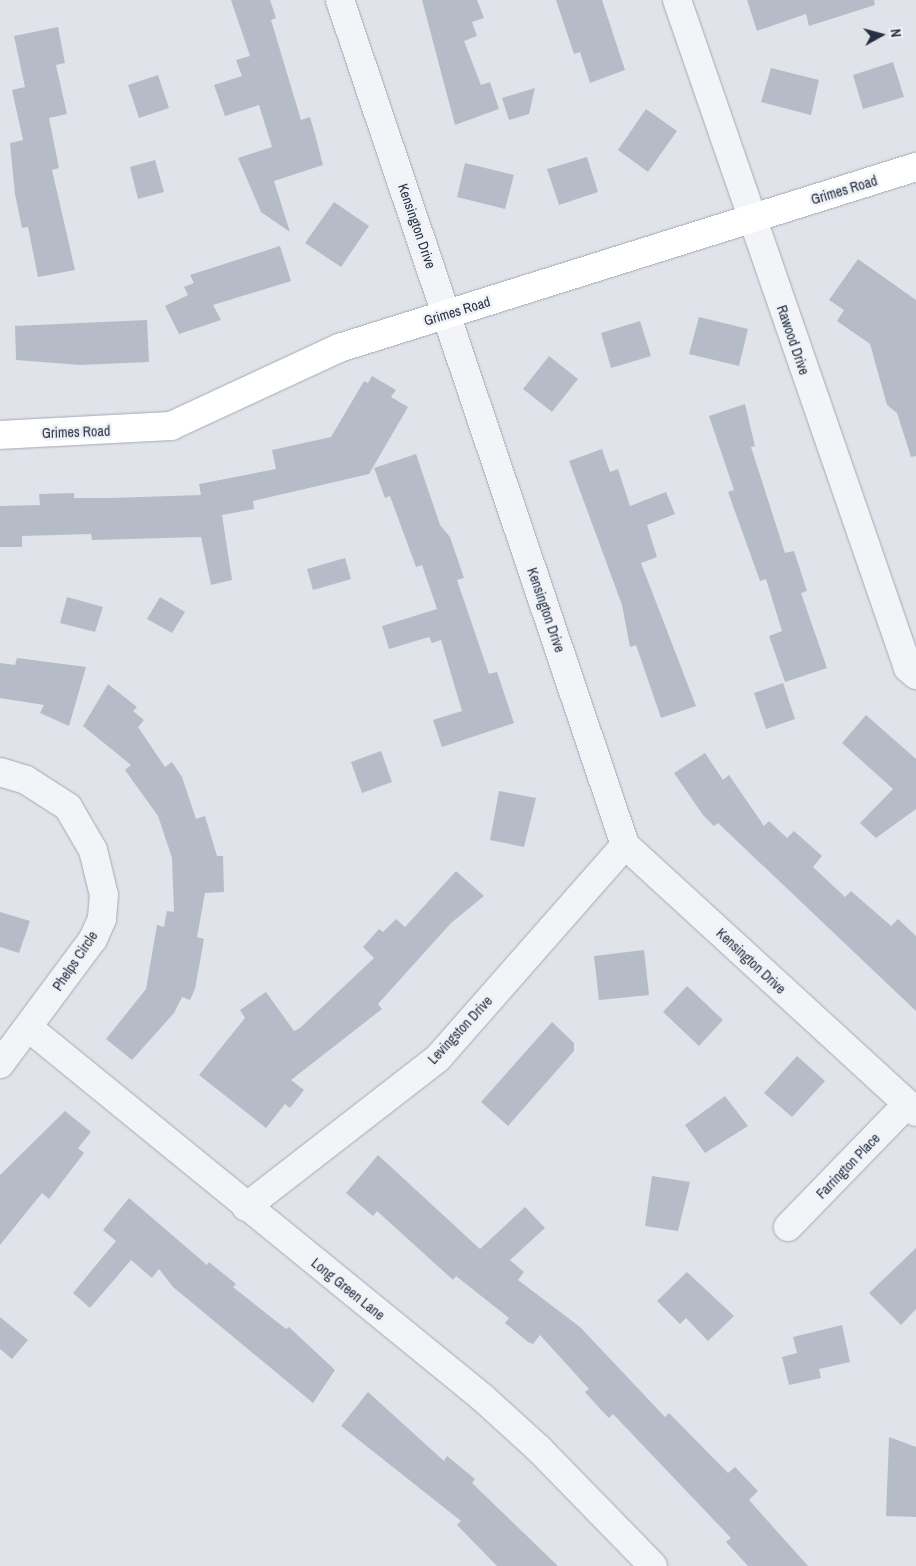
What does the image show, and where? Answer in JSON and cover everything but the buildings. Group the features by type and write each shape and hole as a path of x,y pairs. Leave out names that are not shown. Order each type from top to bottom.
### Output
{"street":[{"name":"Kensington Drive","path":"340,0 625,845 912,1108"},
{"name":"Rawood Drive","path":"677,0 751,219 908,668 916,675"},
{"name":"Grimes Road","path":"0,435 171,426 301,362 447,314 916,167"},
{"name":"Phelps Circle","path":"0,772 26,780 68,807 94,850 104,895 102,919 93,939 29,1028 0,1064"},
{"name":"Levingston Drive","path":"246,1207 438,1058 625,845"},
{"name":"Long Green Lane","path":"29,1028 246,1207 483,1398 653,1566"},
{"name":"Farrington Place","path":"788,1227 912,1108"}]}
